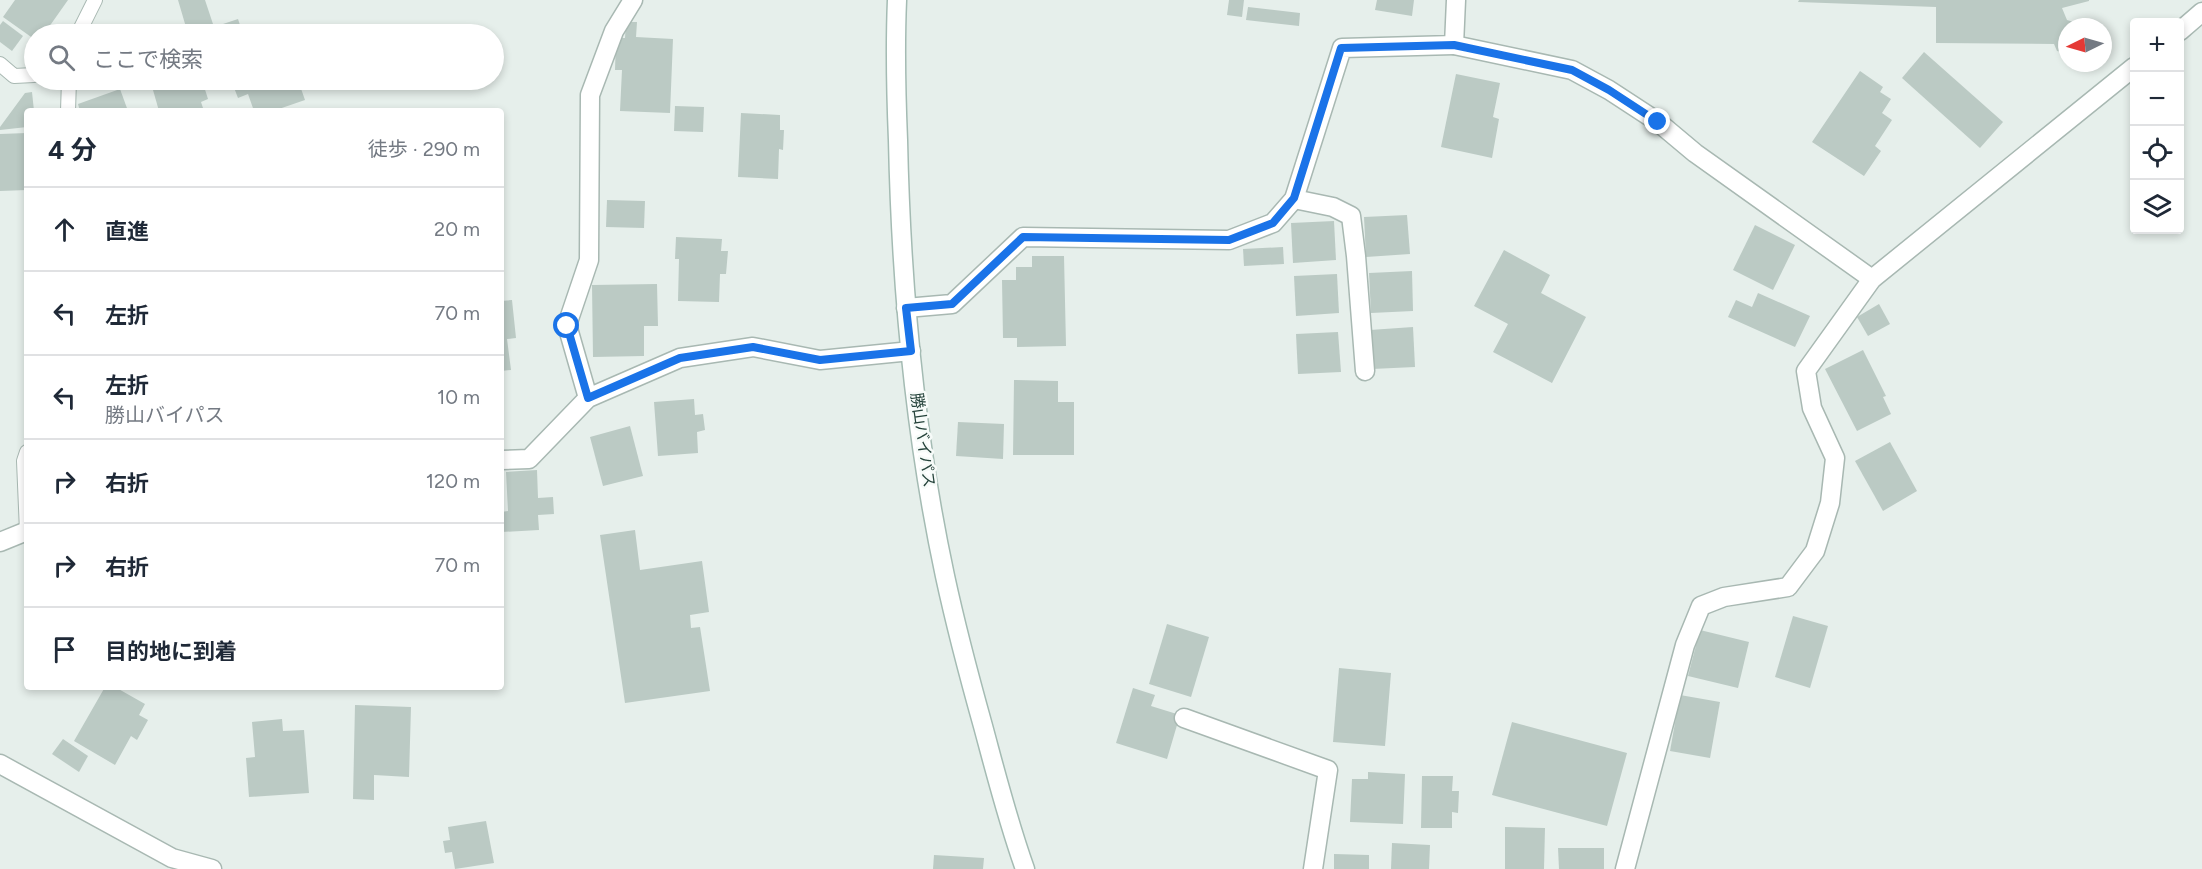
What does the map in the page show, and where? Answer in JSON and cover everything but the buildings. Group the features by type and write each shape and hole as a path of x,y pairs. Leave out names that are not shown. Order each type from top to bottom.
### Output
{"street":[{"path":"588,398 567,326 589,260 590,95 614,31 633,0"},
{"name":"勝山バイパス","path":"897,0 895,38 899,199 906,308 928,483 945,576 973,691 1014,839 1025,869"},
{"path":"1454,45 1456,0"},
{"path":"2184,27 2202,12"},
{"path":"906,308 952,304 1023,237 1229,240 1273,223 1294,198 1341,48 1454,45 1572,70 1609,90 1658,122 1695,153 1872,279"},
{"path":"1625,869 1685,645 1701,606 1724,597 1788,587 1815,551 1830,503 1835,458 1812,408 1806,371 1872,279 2130,70"},
{"path":"1294,198 1333,207 1351,216 1365,371"},
{"path":"504,460 529,459 588,398 680,358 753,347 820,360 911,351"},
{"path":"0,542 24,532"},
{"path":"1184,718 1328,770 1313,869"},
{"path":"0,764 172,858 212,869"}],"lane":[{"path":"83,24 95,0"},
{"path":"0,64 14,76 24,76"},
{"path":"68,108 69,90"}],"route":[{"path":"567,326 588,398 680,358 753,347 820,360 911,351 906,308 952,304 1023,237 1229,240 1273,223 1294,198 1341,48 1454,45 1572,70 1609,90 1658,122"}]}
